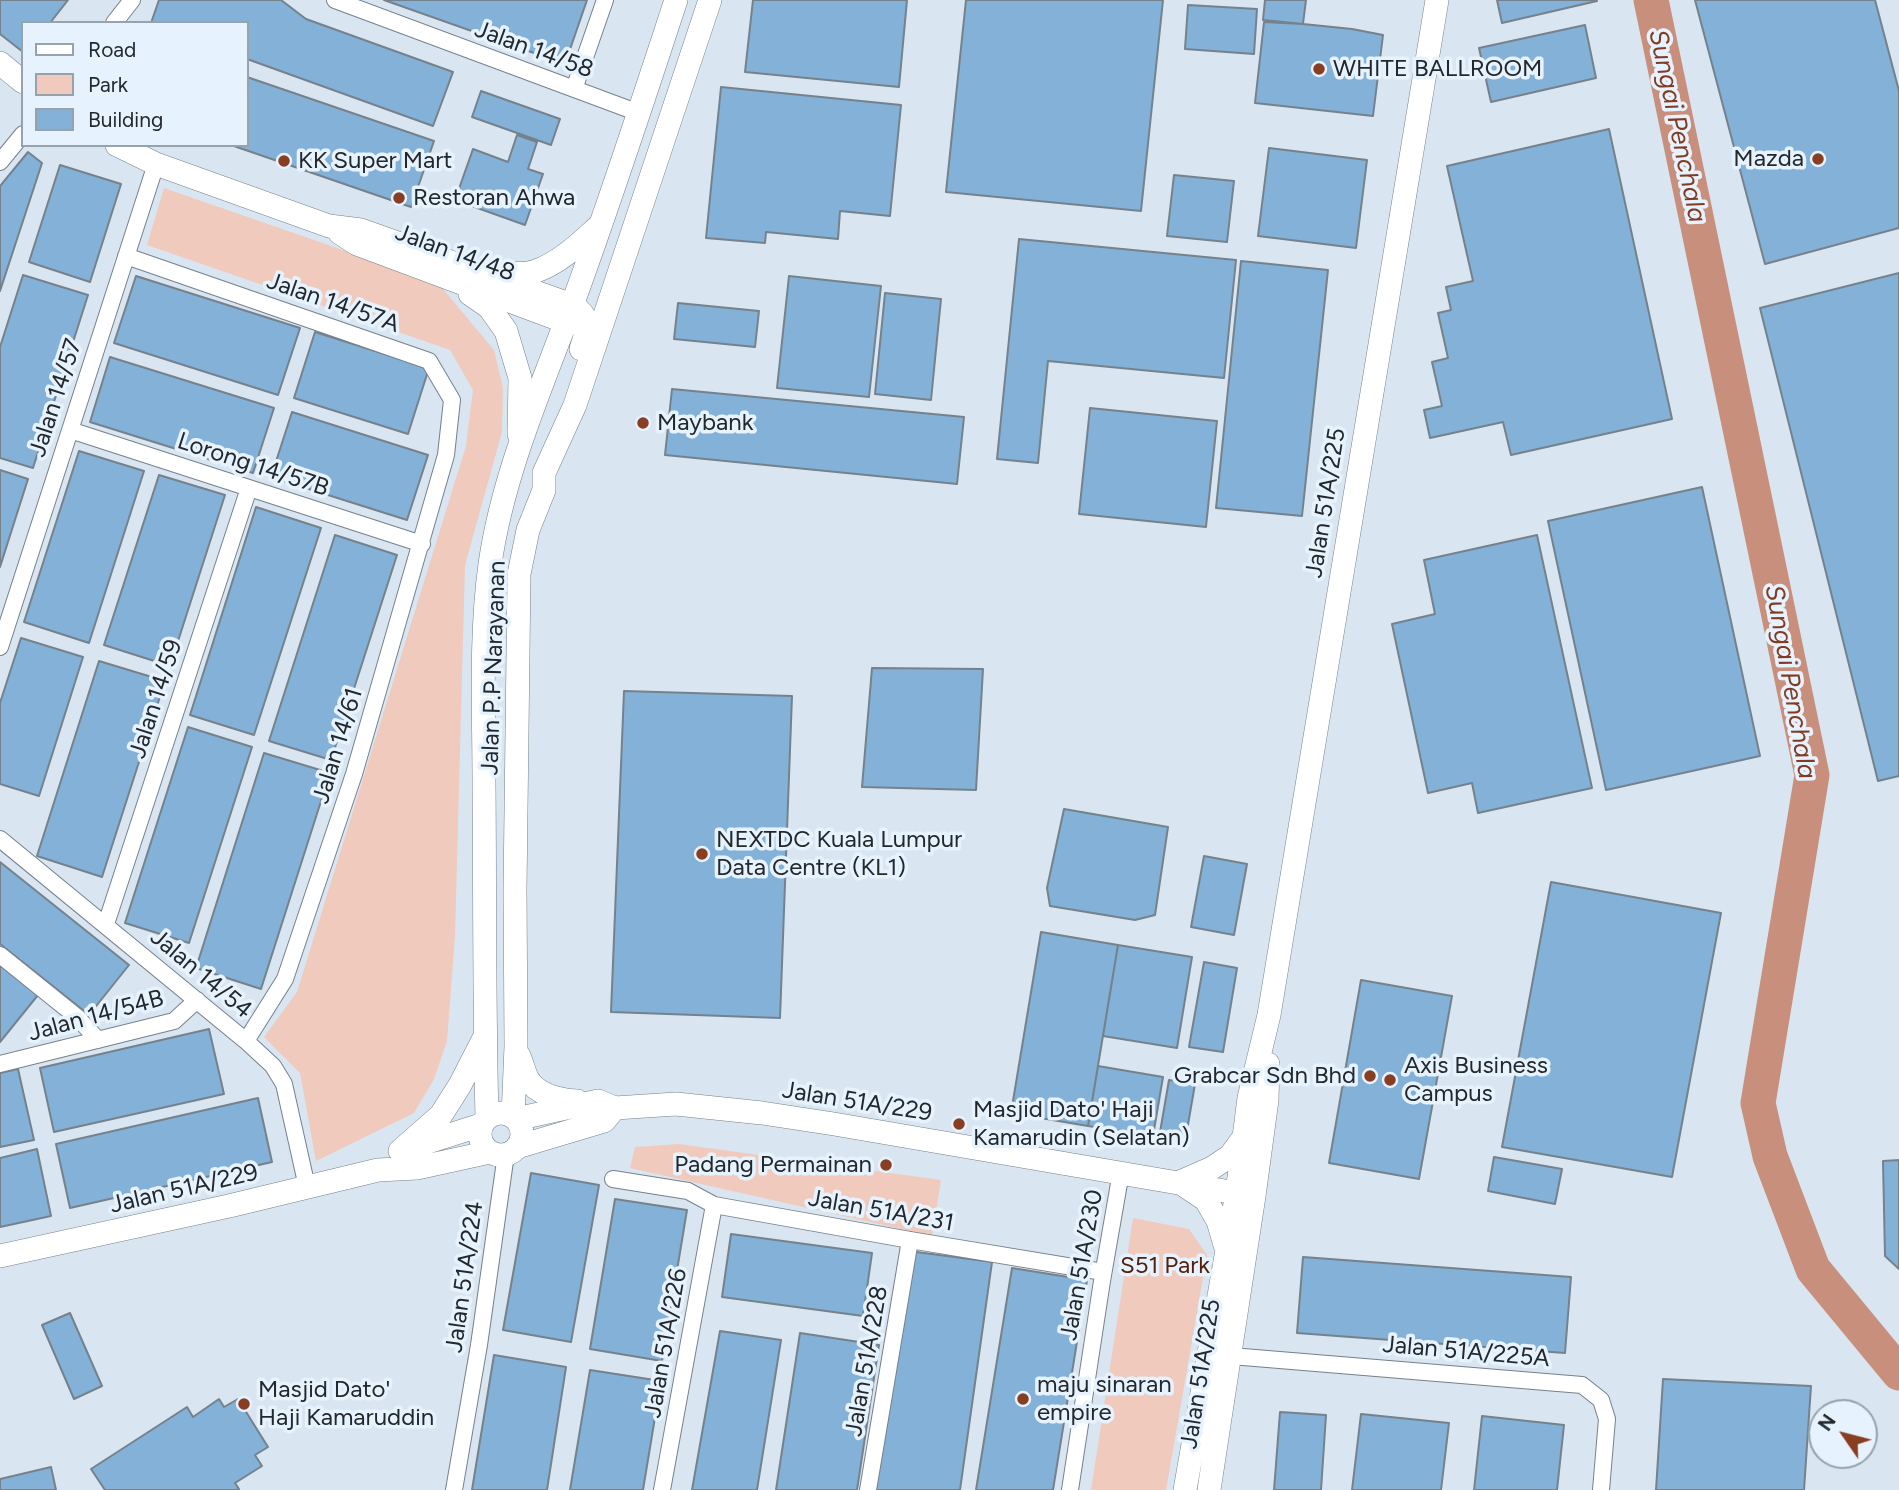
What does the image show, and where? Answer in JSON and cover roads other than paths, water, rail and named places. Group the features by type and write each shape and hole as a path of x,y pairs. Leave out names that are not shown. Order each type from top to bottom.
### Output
{"street":[{"path":"116,21 132,0"},
{"name":"Jalan 14/58","path":"335,0 639,114"},
{"path":"574,89 605,0"},
{"name":"Jalan P.P Narayanan","path":"484,1121 485,628 490,564 518,452 575,315 601,225 676,0"},
{"name":"Jalan P.P Narayanan","path":"514,1118 519,574 528,530 544,490 544,473 575,405 710,0"},
{"name":"Jalan 51A/225","path":"1209,1490 1231,1356 1245,1194 1244,1137 1249,1098 1269,1015 1437,0"},
{"path":"0,63 21,80"},
{"path":"0,162 21,136"},
{"name":"Jalan 14/48","path":"121,147 156,164 329,226 361,230 457,272 575,315"},
{"name":"Jalan 14/57","path":"0,647 156,164"},
{"path":"457,272 534,272 551,265 601,225"},
{"path":"544,473 550,433 586,336 575,315 600,303 628,245"},
{"name":"Jalan 14/57A","path":"126,256 429,360 452,400 446,455"},
{"path":"457,272 489,307 506,331 520,378 518,452"},
{"name":"Lorong 14/57B","path":"70,430 422,544"},
{"name":"Jalan 14/61","path":"246,1041 285,979 354,774 446,455"},
{"name":"Jalan 14/59","path":"106,925 249,488"},
{"name":"Jalan 14/54","path":"0,839 197,1000 273,1066 284,1084 307,1187"},
{"path":"0,955 77,1017 98,1040"},
{"name":"Jalan 14/54B","path":"0,1064 174,1021 197,1000"},
{"name":"Jalan 51A/225","path":"1185,1490 1226,1248 1245,1194 1267,1100 1269,1015"},
{"path":"400,1151 441,1115 485,1036"},
{"path":"516,1046 528,1080 545,1094 564,1101 607,1105"},
{"name":"Jalan 51A/229","path":"514,1118 607,1105 676,1104 762,1113 1245,1194"},
{"name":"Jalan 51A/229","path":"0,1256 378,1170 416,1168 504,1151 604,1121 607,1105"},
{"path":"501,1113 514,1118 520,1125 521,1140 504,1151 481,1140 484,1121 501,1113"},
{"name":"Jalan 51A/229","path":"378,1170 400,1151 484,1121"},
{"path":"1180,1182 1212,1168 1230,1156 1244,1137"},
{"name":"Jalan 51A/224","path":"453,1490 479,1345 504,1151"},
{"name":"Jalan 51A/230","path":"1070,1490 1121,1172"},
{"name":"Jalan 51A/231","path":"613,1179 688,1191 714,1205 1103,1272"},
{"path":"1180,1182 1206,1200 1218,1221 1226,1248"},
{"name":"Jalan 51A/226","path":"662,1490 714,1205"},
{"name":"Jalan 51A/228","path":"868,1490 910,1240"},
{"name":"Jalan 51A/225A","path":"1231,1356 1582,1385 1601,1400 1608,1419 1601,1490"}],"waterway":[{"name":"Sungai Penchala","path":"1651,0 1812,775 1758,1103 1770,1156 1813,1269 1899,1373"}],"place":[{"name":"WHITE BALLROOM","path":"1319,69"},
{"name":"Mazda","path":"1818,159"},
{"name":"KK Super Mart","path":"284,161"},
{"name":"Restoran Ahwa","path":"399,198"},
{"name":"Maybank","path":"643,423"},
{"name":"NEXTDC Kuala Lumpur Data Centre (KL1)","path":"702,854"},
{"name":"Grabcar Sdn Bhd","path":"1370,1076"},
{"name":"Axis Business Campus","path":"1390,1080"},
{"name":"Masjid Dato' Haji Kamarudin (Selatan)","path":"959,1124"},
{"name":"Padang Permainan","path":"886,1165"},
{"name":"maju sinaran empire","path":"1023,1399"},
{"name":"Masjid Dato' Haji Kamaruddin","path":"244,1404"}],"park label":[{"name":"S51 Park","path":"1165,1266"}]}
